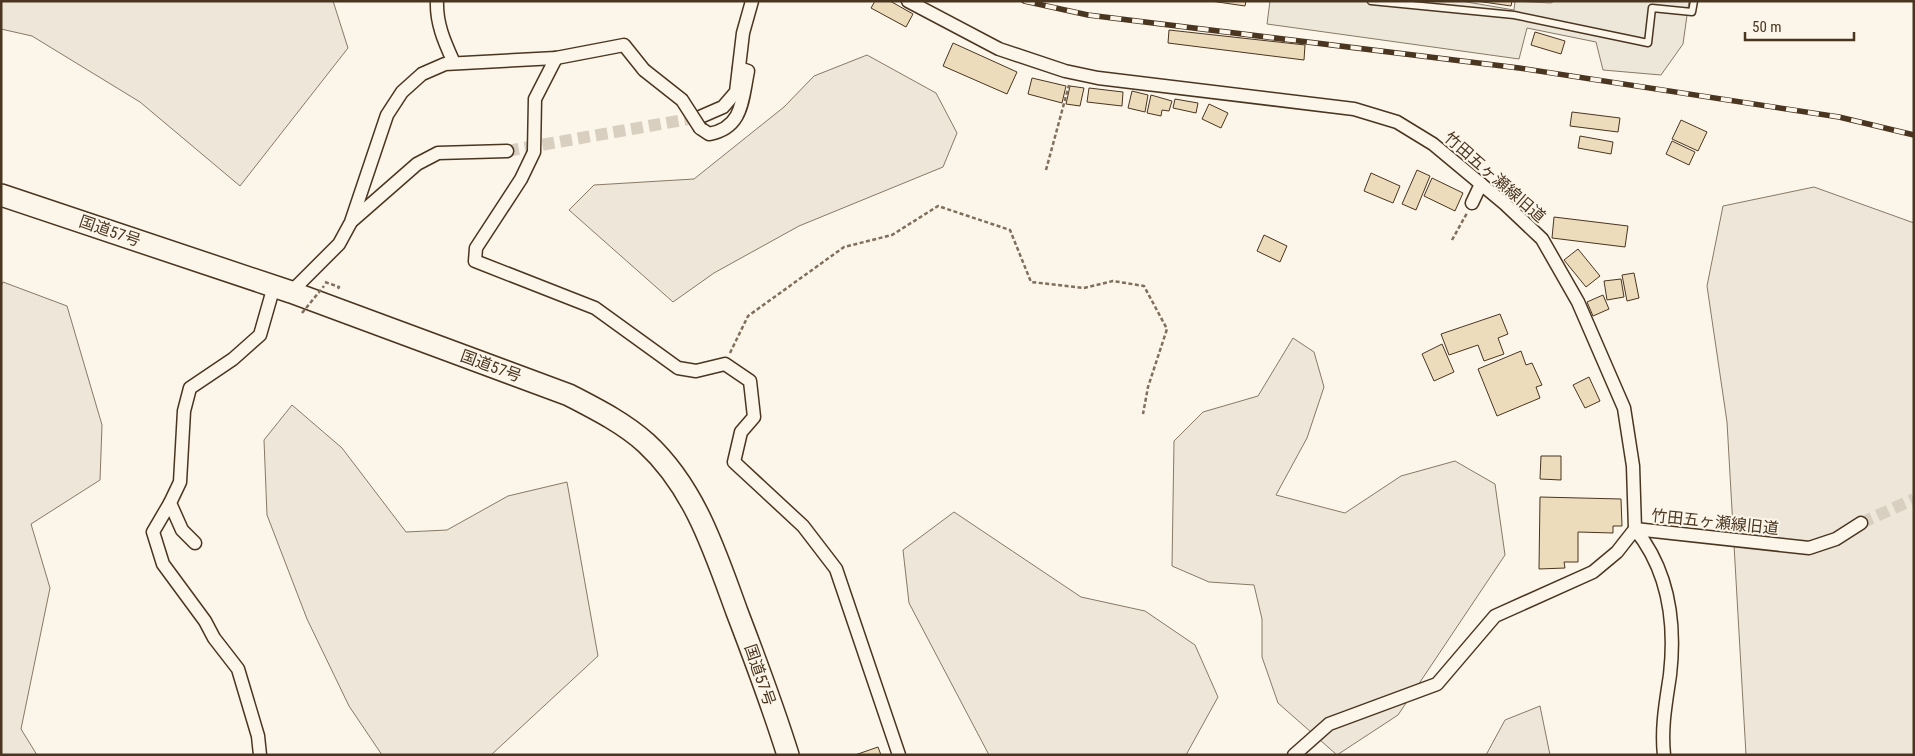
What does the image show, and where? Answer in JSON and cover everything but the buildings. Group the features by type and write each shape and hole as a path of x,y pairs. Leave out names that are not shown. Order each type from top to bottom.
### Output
{"highway":[{"name":"国道57号","path":"1,195 283,289 569,395 606,414 647,444 679,480 706,531 752,651 788,755"}],"street":[{"path":"437,1 437,14 442,36 454,63"},
{"path":"700,122 723,107 736,92 743,33 752,1"},
{"name":"竹田五ヶ瀬線旧道","path":"908,1 1000,49 1065,71 1098,78 1354,108 1397,122 1433,144 1505,204 1542,239 1578,302 1624,408 1632,466 1635,529 1809,548 1836,539 1861,523"},
{"path":"260,755 258,736 238,669 214,638 163,564 153,532 180,482 184,411 190,388 233,359 260,335 283,289 339,244 351,222 387,115 402,92 422,74 445,64 556,58 624,45 644,70 682,100 709,134 726,130 734,121 741,105 748,71 738,68"},
{"path":"556,58 535,99 534,152 521,179 476,248 475,261 596,308 678,368 696,370 725,364 750,381 754,417 741,432 734,462 804,526 836,569 899,755"},
{"path":"351,222 417,164 438,153 507,152"},
{"path":"1472,203 1481,184"},
{"path":"170,503 182,530 195,543"},
{"path":"1294,755 1329,724 1437,684 1495,616 1593,572 1617,552 1635,529 1645,542 1660,570 1669,599 1672,634 1670,672 1661,730 1664,755"}],"lane":[{"path":"1371,1 1514,15 1648,43 1652,8 1692,12 1694,1"}],"path":[{"path":"1046,170 1070,81"},
{"path":"1452,240 1472,203"},
{"path":"725,364 748,316 844,246 892,235 938,206 1010,230 1031,282 1084,288 1113,281 1144,286 1167,329 1148,387 1143,414"},
{"path":"302,313 324,284 340,287 339,290"}],"shaded area":[{"path":"1,1 333,1 348,48 240,186 140,102 32,36 1,29"},
{"path":"1270,1 1461,1 1514,10 1515,1 1551,3 1554,1 1689,1 1683,44 1661,75 1603,70 1596,42 1527,28 1519,59 1267,24"},
{"path":"867,55 936,93 957,133 943,167 799,226 714,273 673,302 569,210 594,185 694,179 784,107 814,76"},
{"path":"1814,187 1914,223 1914,755 1746,755 1727,422 1707,286 1723,206"},
{"path":"3,282 67,306 102,425 100,480 31,524 50,588 21,729 37,755 1,755 1,286"},
{"path":"1293,338 1314,352 1324,387 1307,438 1276,495 1345,513 1401,476 1455,461 1495,484 1505,555 1398,715 1337,755 1278,703 1262,657 1262,619 1254,585 1209,582 1172,566 1174,441 1203,412 1258,396"},
{"path":"292,405 342,448 406,532 447,530 508,496 567,482 598,656 491,755 382,755 349,706 307,619 267,515 264,440"},
{"path":"954,512 1081,597 1145,611 1195,645 1218,697 1186,755 989,755 909,603 903,550"},
{"path":"1540,706 1550,755 1486,755 1505,720"}],"tunnel":[{"path":"507,151 700,117"},
{"path":"1861,523 1914,499"}],"railway":[{"path":"1024,1 1088,15 1519,68 1839,117 1914,135"}]}
